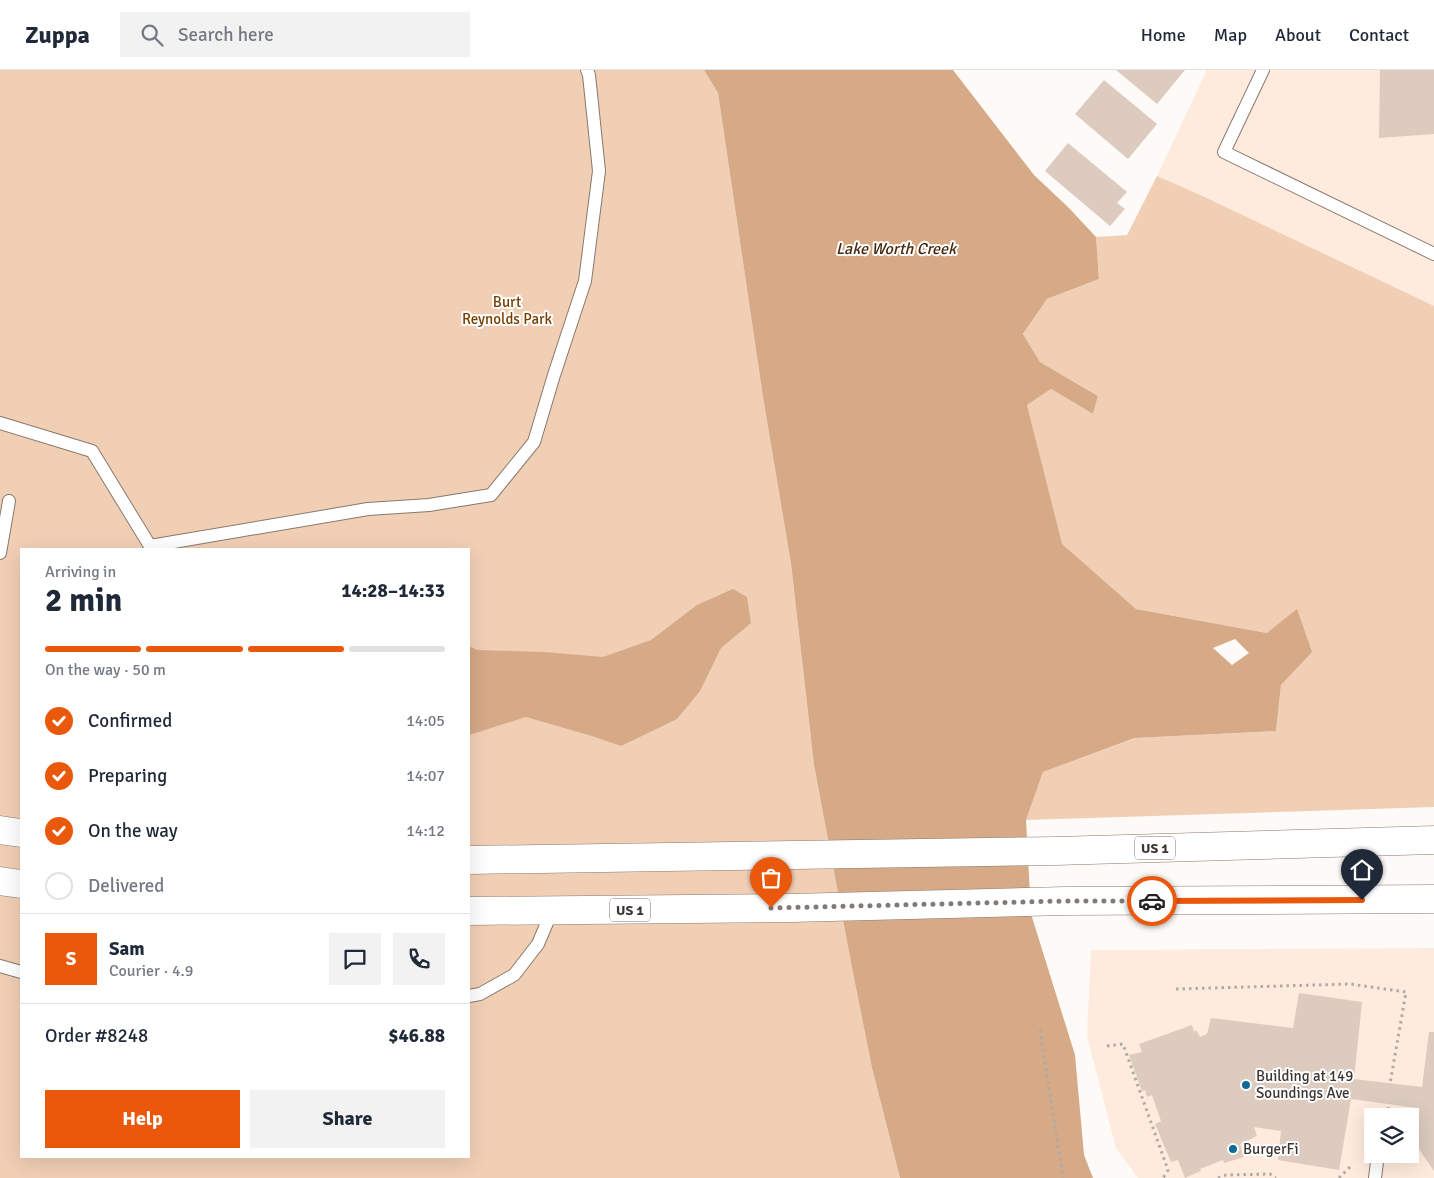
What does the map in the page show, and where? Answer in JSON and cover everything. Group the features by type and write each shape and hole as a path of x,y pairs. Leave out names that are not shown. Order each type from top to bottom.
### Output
{"main road":[{"path":"0,830 20,833"},
{"name":"US 1","path":"470,860 1056,851 1434,840"},
{"path":"0,881 20,884"},
{"name":"US 1","path":"470,911 791,908 1065,901 1434,899"}],"lane":[{"path":"0,423 92,451 150,546 368,509 429,505 491,495 534,442 585,281 599,171 587,70"},
{"path":"1263,70 1224,152 1434,254"},
{"path":"0,554 9,501"},
{"path":"470,996 480,994 514,975 538,944 552,910"},
{"path":"0,966 20,972"},
{"path":"1375,1178 1377,1163"}],"path":[{"path":"1176,989 1350,984 1406,992 1390,1084"},
{"path":"1040,1030 1063,1178"},
{"path":"1107,1046 1123,1044 1168,1170 1163,1178"},
{"path":"1387,1108 1388,1104"},
{"path":"1339,1178 1351,1166"},
{"path":"1218,1178 1226,1175 1270,1174 1276,1178"}],"shaded area":[{"path":"1207,70 1434,70 1434,309 1157,176"},
{"path":"1434,948 1434,1178 1138,1178 1116,1148 1087,1036 1091,950"}],"green space":[{"name":"Burt Reynolds Park","path":"0,70 704,70 718,93 763,397 791,564 814,765 872,1068 900,1178 0,1178"},
{"path":"1157,176 1434,306 1434,807 1026,820 1043,772 1136,738 1276,731 1281,685 1312,651 1267,633 1136,609 1061,544 1027,405 1051,389 1093,414 1098,396 1040,362 1023,334 1047,299 1099,279 1096,237 1127,235"}],"water":[{"name":"Lake Worth Creek","path":"704,70 953,70 1034,175 1096,237 1099,279 1047,299 1023,334 1040,362 1098,396 1093,414 1051,389 1027,405 1062,544 1136,609 1267,633 1297,609 1312,652 1281,685 1276,731 1135,738 1043,772 1026,820 1031,914 1075,1055 1084,1155 1093,1178 900,1178 872,1068 814,765 791,564 763,397 718,93","holes":["1235,639 1249,653 1232,665 1213,648"]},
{"path":"733,589 747,597 751,623 721,648 700,691 677,719 621,746 526,717 470,735 470,646 477,650 544,652 603,657 651,640 697,605"}],"building":[{"path":"1116,70 1185,70 1157,104"},
{"path":"1380,70 1434,70 1434,134 1379,138"},
{"path":"1104,80 1157,124 1128,159 1075,114"},
{"path":"1068,143 1127,192 1117,203 1125,209 1110,226 1045,171"},
{"name":"Building at 149 Soundings Ave","path":"1299,993 1362,1002 1354,1079 1422,1087 1429,1032 1434,1032 1434,1171 1419,1149 1419,1108 1351,1099 1339,1170 1278,1160 1281,1131 1254,1127 1257,1136 1240,1144 1244,1157 1224,1163 1223,1160 1200,1169 1201,1171 1185,1178 1178,1160 1171,1162 1155,1124 1161,1121 1152,1095 1147,1097 1145,1090 1142,1091 1129,1055 1142,1052 1139,1044 1192,1025 1194,1032 1196,1030 1200,1037 1207,1034 1211,1018 1293,1028"}],"way so far":[{"path":"771,908 1065,901 1152,901"}],"place":[{"name":"Building at 149 Soundings Ave","path":"1246,1085"},
{"name":"BurgerFi","path":"1233,1149"}],"route":[{"path":"1152,901 1362,900"}]}
